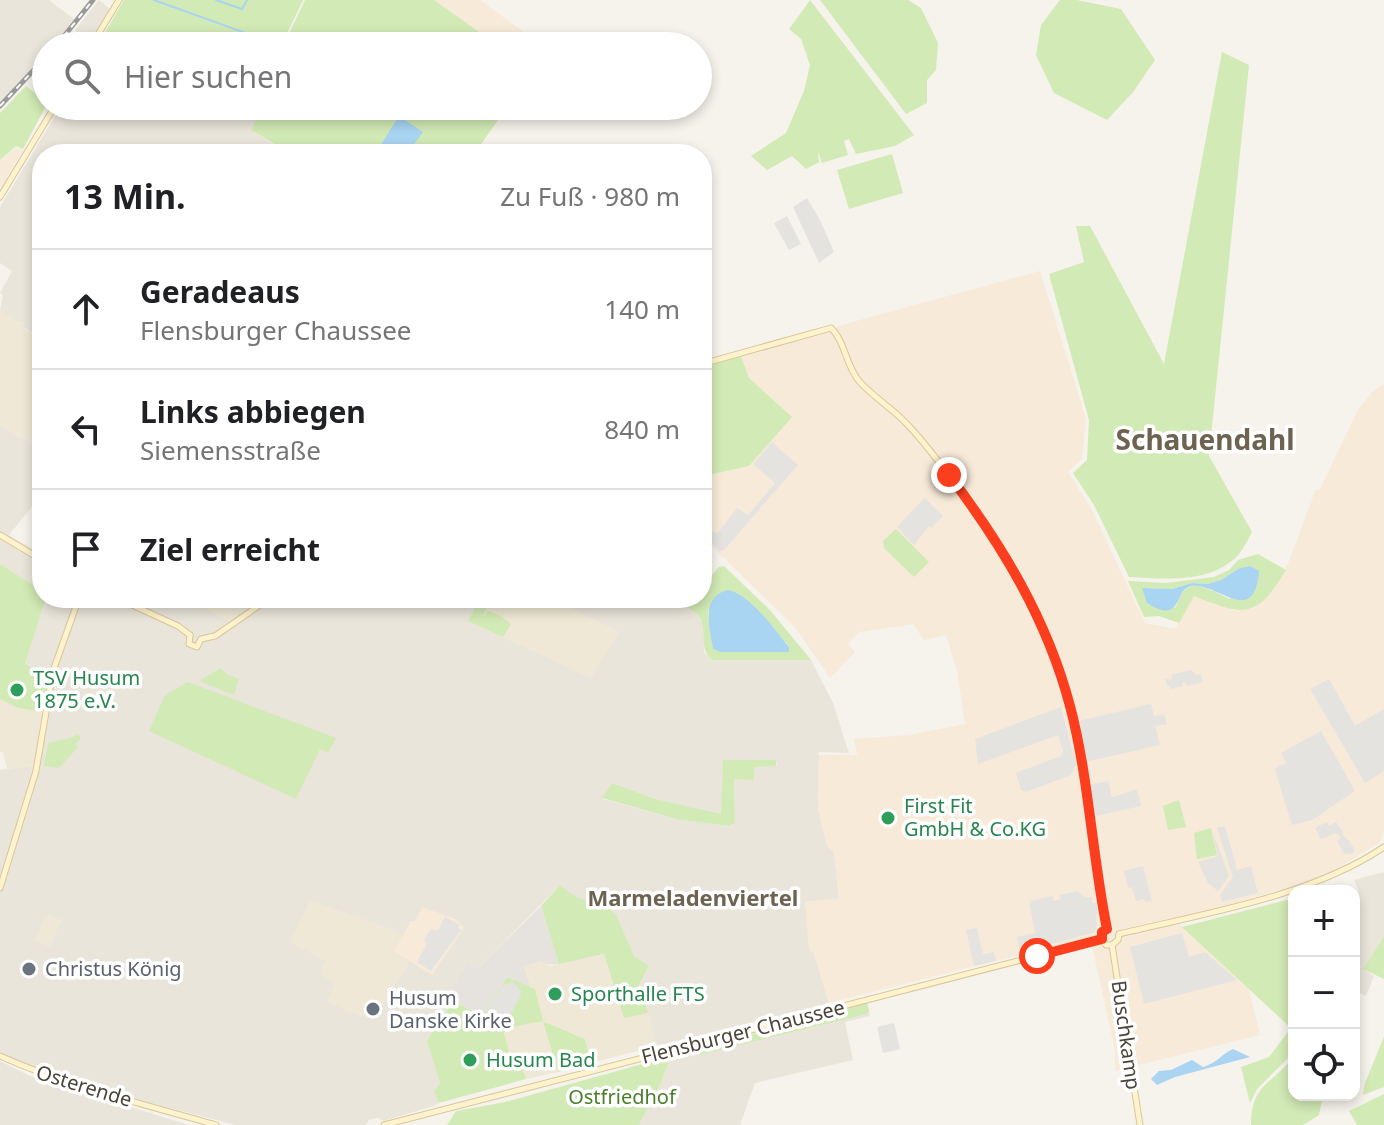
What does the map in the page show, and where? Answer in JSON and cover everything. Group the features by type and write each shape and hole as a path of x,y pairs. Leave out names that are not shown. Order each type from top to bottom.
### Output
{"main road":[{"path":"100,32 119,0"},
{"path":"32,144 47,120"},
{"path":"0,197 32,144"},
{"path":"712,361 831,328 857,379 905,422 987,526 1027,593 1063,680 1077,740 1107,929"},
{"path":"0,535 32,554"},
{"path":"0,888 36,771 53,671 75,608"},
{"path":"139,608 190,635"},
{"path":"201,639 215,636 256,608"},
{"path":"190,635 197,633 201,639"},
{"path":"190,635 188,641 193,647 199,645 201,639"},
{"path":"1119,934 1263,898 1317,881 1384,847"},
{"path":"1107,929 1114,929 1119,934 1117,943 1112,945 1106,945 1102,939 1102,932 1107,929"},
{"name":"Flensburger Chaussee","path":"384,1125 1102,939"},
{"name":"Buschkamp","path":"1112,945 1140,1125"},
{"name":"Osterende","path":"0,1056 33,1071 216,1125"}],"shaded area":[{"path":"0,0 49,0 74,19 63,32 32,32 32,68 0,102"},
{"path":"99,0 110,9 96,32 75,30"},
{"path":"434,0 480,0 524,32 479,32"},
{"path":"53,120 256,120 251,130 272,144 38,144"},
{"path":"15,148 23,150 0,190 0,161"},
{"path":"32,154 32,333 0,310 3,295 0,293 12,271 0,263 0,207"},
{"path":"807,198 834,252 819,263 793,207"},
{"path":"787,216 801,244 789,250 774,223"},
{"path":"1040,271 1086,419 1082,459 1068,472 1091,508 1145,623 1175,629 1193,595 1235,611 1254,608 1274,590 1290,559 1315,491 1320,489 1358,410 1373,391 1384,384 1384,832 1379,843 1322,878 1288,885 1288,888 1175,920 1249,989 1260,1035 1115,1071 1115,1050 1090,937 829,1003 814,953 809,951 805,902 839,898 834,853 827,846 818,809 819,755 857,755 854,739 909,735 965,724 957,670 946,635 924,640 913,624 859,632 848,644 855,652 830,678 794,626 712,547 712,475 749,466 792,417 749,378 741,356 845,324"},
{"path":"0,310 18,321 24,321 25,329 32,334 32,444 0,425"},
{"path":"0,425 32,444 32,506 9,535 32,549 32,584 0,564"},
{"path":"772,442 798,465 720,551 712,543 712,530 717,534 737,508 748,515 775,483 753,464"},
{"path":"925,498 943,516 931,528 929,526 914,545 897,527"},
{"path":"41,608 690,608 698,612 703,621 704,652 712,660 811,660 833,703 849,753 819,752 818,809 834,852 839,899 806,902 814,953 829,1003 657,1046 639,985 649,966 634,956 617,916 601,900 587,902 574,897 560,885 480,966 476,968 469,964 448,997 453,1000 428,1041 440,1083 435,1092 439,1103 434,1106 383,1121 378,1118 369,1120 366,1125 236,1125 34,1068 0,1053 0,770 35,765 48,676 25,665","holes":["723,760 776,761 777,765 754,766 734,779 735,823 729,826 680,820 603,799 612,783 656,799 722,815"]},
{"path":"204,608 249,608 230,621"},
{"path":"475,608 571,608 619,632 591,678 468,621"},
{"path":"1191,670 1196,675 1201,674 1203,682 1187,686 1185,682 1183,686 1170,689 1167,686 1165,679 1172,680 1171,675"},
{"path":"1329,679 1355,726 1384,709 1384,771 1365,783 1310,689"},
{"path":"0,699 18,708 42,712 35,765 7,769 0,751"},
{"path":"1151,704 1154,716 1164,714 1167,724 1155,726 1160,745 1085,762 1078,721"},
{"path":"1061,707 1076,764 1071,775 1026,792 1021,790 1016,773 1061,756 1063,751 1058,735 978,764 975,739"},
{"path":"1321,731 1355,791 1312,820 1292,825 1275,770 1286,763 1281,753"},
{"path":"1108,781 1112,797 1137,789 1141,806 1096,816 1089,785"},
{"path":"1327,822 1329,826 1336,822 1343,837 1355,850 1352,854 1344,854 1337,841 1341,838 1337,833 1321,839 1315,828"},
{"path":"1225,826 1237,870 1251,866 1258,893 1222,902 1220,895 1233,877 1217,828"},
{"path":"1212,830 1229,876 1218,891 1208,883 1198,862 1218,856"},
{"path":"1143,866 1152,901 1136,901 1132,887 1128,888 1124,871"},
{"path":"1384,872 1384,936 1363,969 1374,976 1366,996 1360,993 1360,885 1354,880"},
{"path":"1077,891 1086,898 1092,897 1093,903 1096,903 1095,932 1048,945 1046,942 1046,945 1039,947 1038,944 1031,946 1031,949 1019,948 1017,937 1035,933 1029,901 1053,896 1054,901 1061,899 1060,895"},
{"path":"310,900 404,934 393,951 410,962 381,1007 369,1000 361,1017 327,1001 335,984 319,974 326,961 290,942"},
{"path":"541,906 559,964 524,966 531,988 507,977 482,1017 448,997 468,963 476,968 480,966"},
{"path":"422,907 456,919 464,928 432,975 393,951"},
{"path":"46,914 61,920 50,947 35,941"},
{"path":"445,917 460,925 458,928 461,930 431,971 417,962 431,929 438,930"},
{"path":"977,928 983,954 994,952 996,961 974,966 966,930"},
{"path":"1182,933 1189,957 1205,952 1237,980 1144,1004 1130,947"},
{"path":"604,954 624,1017 648,1013 657,1046 591,1063 585,1039 544,1021 558,1072 526,1079 523,1070 513,1069 502,1029 543,1021 523,966 540,961 550,966"},
{"path":"513,982 521,991 520,997 505,1024 491,1026 482,1018 503,985"},
{"path":"867,1002 870,1016 845,1022 853,1060 755,1083 740,1125 639,1125 671,1056"},
{"path":"894,1023 900,1049 883,1053 877,1027"},
{"path":"0,1061 30,1076 189,1125 0,1125"}],"green space":[{"path":"124,0 303,0 288,32 105,32"},
{"path":"305,0 434,0 479,32 290,32"},
{"path":"810,0 914,135 895,146 856,154 849,139 844,141 848,155 822,163 818,152 819,162 806,169 792,156 767,170 751,156 786,133 804,91 810,65 801,39 789,29"},
{"path":"820,0 908,0 921,8 938,43 936,70 927,80 927,103 906,114"},
{"path":"1060,0 1077,0 1121,9 1155,60 1133,92 1107,120 1054,93 1036,55 1041,25"},
{"path":"1222,52 1249,65 1209,456 1252,532 1239,554 1215,571 1187,578 1129,577 1094,505 1073,473 1087,460 1089,420 1049,274 1084,262 1076,226 1090,226 1164,364"},
{"path":"26,86 32,90 32,120 39,120 23,149 16,146 0,160 0,113"},
{"path":"256,120 498,120 481,144 274,144 251,130"},
{"path":"892,154 903,193 849,209 837,170"},
{"path":"741,356 749,378 792,417 749,466 712,475 712,364"},
{"path":"896,529 929,562 914,577 884,548 883,541"},
{"path":"1258,554 1286,570 1266,598 1257,605 1237,610 1194,596 1179,623 1159,616 1144,617 1128,581 1166,583 1214,577 1229,570 1238,560","holes":["1238,569 1230,599 1195,586 1183,592 1175,608 1142,588 1172,589 1192,583 1208,584"]},
{"path":"0,564 32,584 32,608 42,608 25,664 48,676 42,712 18,708 0,699"},
{"path":"724,566 770,610 811,660 712,660 704,646 703,625 695,612 688,608 712,608 712,575","holes":["744,598 789,646 784,652 720,652 713,649 708,612"]},
{"path":"475,608 486,608 482,618 488,611 511,624 503,637 468,621"},
{"path":"221,668 239,679 234,695 199,681"},
{"path":"188,682 336,738 328,753 320,749 296,799 149,731 165,695"},
{"path":"78,734 81,738 75,744 78,747 59,768 44,766 48,743"},
{"path":"723,760 776,760 776,766 754,767 754,780 734,779 735,823 729,826 680,820 602,798 612,783 656,799 721,814"},
{"path":"1179,800 1186,827 1168,830 1163,806"},
{"path":"1211,828 1217,855 1197,859 1194,833"},
{"path":"560,885 579,898 601,900 617,916 634,956 649,966 639,985 648,1013 624,1018 604,954 559,964 541,906"},
{"path":"1288,900 1288,1025 1182,927"},
{"path":"1384,936 1384,979 1363,969"},
{"path":"507,977 535,989 543,1021 503,1029 513,1068 523,1070 526,1079 439,1103 434,1092 440,1083 427,1041 453,1000 482,1017"},
{"path":"867,1002 869,1011 866,1014 699,1055 697,1050"},
{"path":"543,1021 585,1039 591,1063 558,1072"},
{"path":"1288,1032 1288,1058 1257,1089 1250,1103 1241,1067 1269,1057"},
{"path":"1384,1037 1384,1087 1363,1095 1365,1083"},
{"name":"Ostfriedhof","path":"671,1056 639,1125 447,1125 456,1111 505,1102"},
{"path":"1288,1064 1288,1101 1322,1101 1319,1115 1303,1125 1251,1125 1252,1111 1259,1093"},
{"path":"1384,1094 1384,1125 1357,1125 1349,1111"}],"water":[{"path":"396,120 405,120 423,132 414,144 381,144"},
{"path":"1250,566 1259,571 1256,588 1250,597 1242,600 1191,586 1182,593 1172,609 1167,610 1147,603 1142,588 1172,589 1192,583 1208,584"},
{"path":"728,590 745,598 789,647 789,652 720,652 713,649 709,614 713,599"},
{"path":"1233,1049 1250,1057 1175,1077 1157,1085 1151,1079 1159,1071 1171,1070 1192,1060 1203,1067"}],"waterway":[{"path":"154,0 243,32"},
{"path":"216,0 242,9 247,0"}],"railway":[{"path":"67,32 93,0"},
{"path":"0,106 32,72"}],"place":[{"name":"TSV Husum 1875 e.V.","path":"17,690"},
{"name":"First Fit GmbH & Co.KG","path":"888,818"},
{"name":"Christus König","path":"29,969"},
{"name":"Sporthalle FTS","path":"555,994"},
{"name":"Husum Danske Kirke","path":"373,1009"},
{"name":"Husum Bad","path":"470,1060"}],"district":[{"name":"Schauendahl","path":"1205,440"},
{"name":"Marmeladenviertel","path":"693,898"}],"route":[{"path":"949,475 987,526 1027,593 1063,680 1077,740 1107,929 1102,932 1102,939 1037,956"}]}
